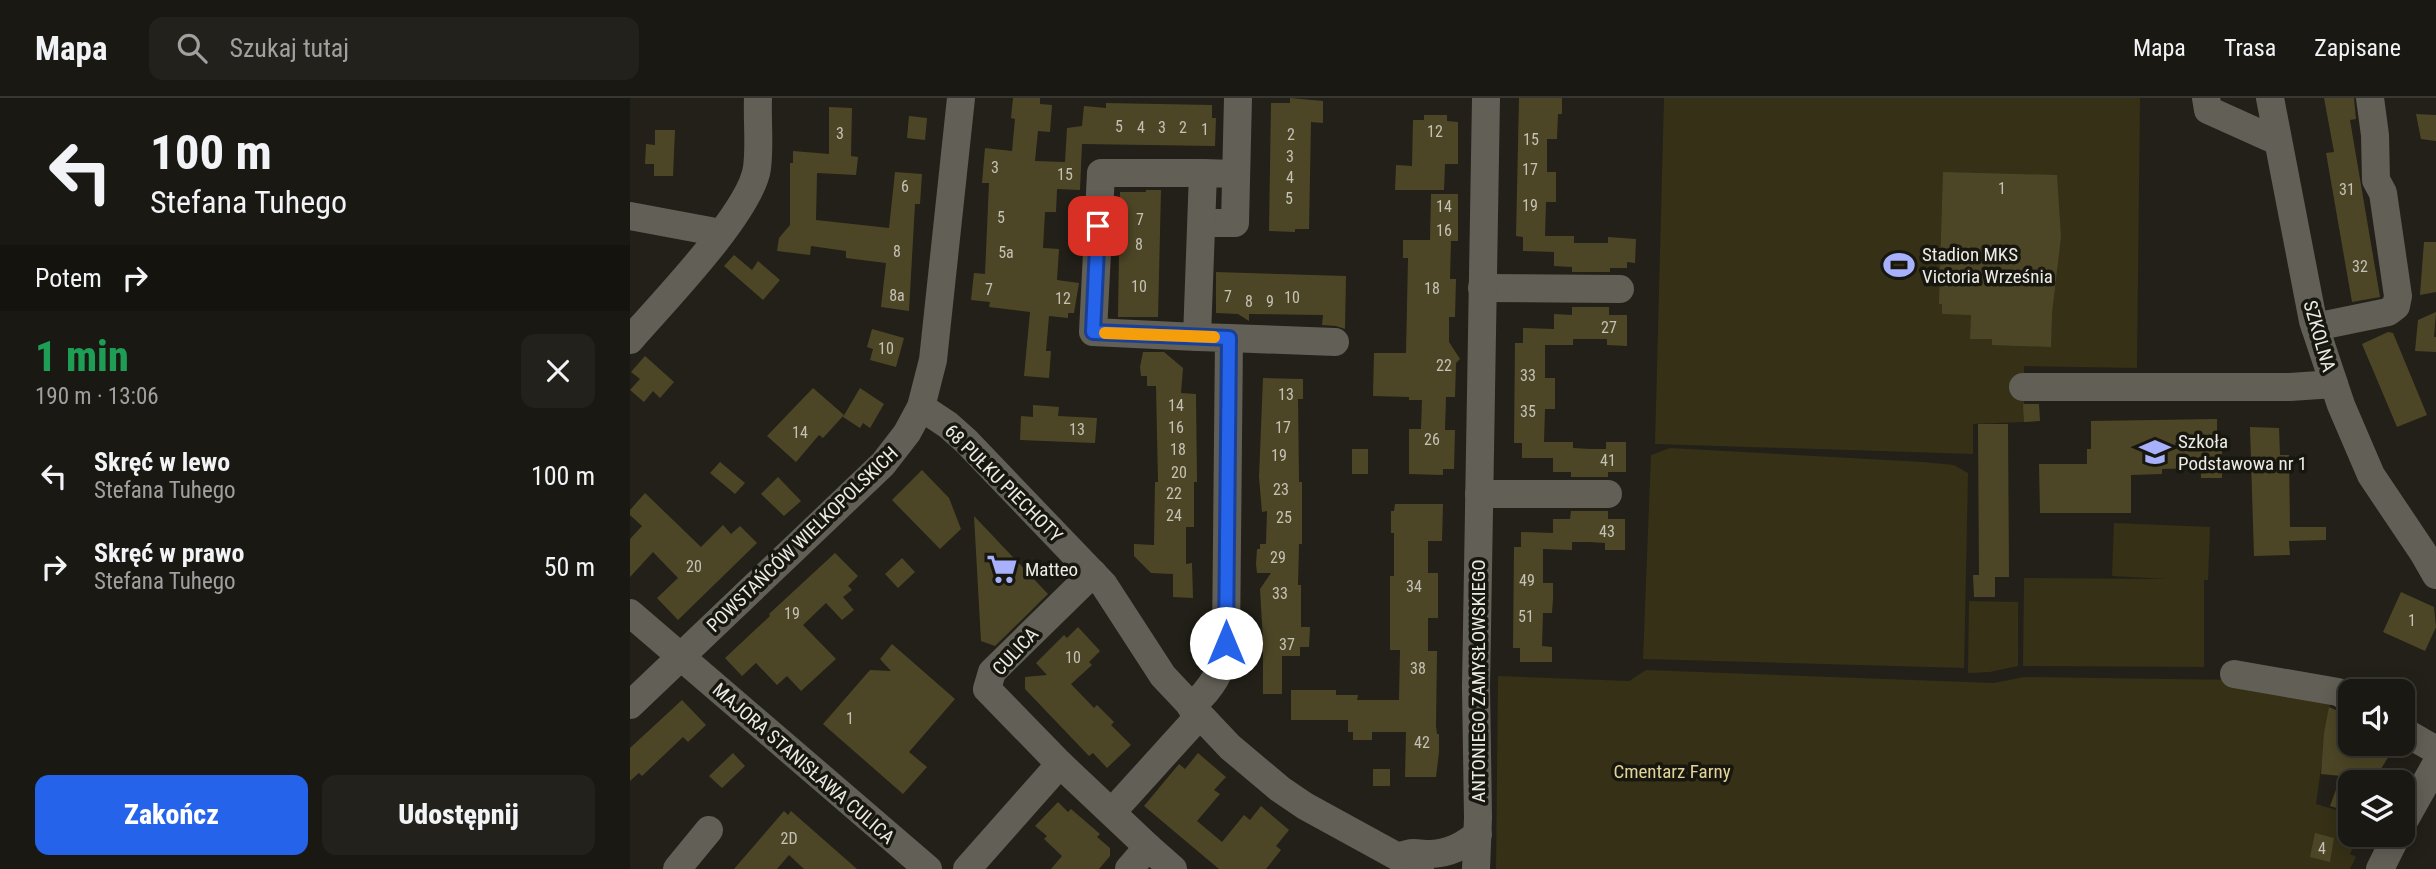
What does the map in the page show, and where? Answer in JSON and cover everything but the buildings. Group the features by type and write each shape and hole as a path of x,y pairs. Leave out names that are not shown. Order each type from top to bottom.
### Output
{"street":[{"path":"630,340 736,213 753,183 757,169 758,98"},
{"name":"POWSTAŃCÓW WIELKOPOLSKICH","path":"630,705 883,464 921,407 933,360 961,98"},
{"path":"1202,223 1235,223 1238,98"},
{"name":"ANTONIEGO ZAMYSŁOWSKIEGO","path":"1476,869 1476,687 1486,98"},
{"path":"2206,98 2208,110 2277,141"},
{"name":"SZKOLNA","path":"2270,98 2315,327 2334,384 2371,475 2432,564"},
{"path":"2315,327 2388,312 2396,306 2398,296 2382,194 2376,180 2375,135 2370,98"},
{"path":"1235,174 1101,173 1093,332 1335,342"},
{"path":"1197,337 1203,173"},
{"path":"630,216 720,233"},
{"path":"1482,288 1620,289"},
{"path":"1112,812 1195,712 1221,669 1226,643 1229,338"},
{"path":"2023,387 2290,387 2334,384"},
{"name":"68 PUŁKU PIECHOTY","path":"921,407 966,441 1104,585 1163,676 1230,747 1305,806 1409,863"},
{"path":"1479,494 1608,494"},
{"name":"CULICA","path":"1060,764 987,689 992,672 1093,573"},
{"name":"MAJORA STANISŁAWA CULICA","path":"630,612 928,869"},
{"path":"2234,674 2338,692"},
{"path":"2415,739 2436,751"},
{"path":"967,869 1060,764 1172,869"},
{"path":"2415,804 2436,764"},
{"path":"2415,817 2436,794"},
{"path":"677,869 709,831"},
{"path":"1409,863 1413,851 1429,854 1447,852 1460,848 1478,834"},
{"path":"1129,869 1148,847"},
{"path":"2380,869 2392,847"}],"green space":[{"name":"Stadion MKS Victoria Września","path":"1664,98 2140,98 2137,368 2024,366 2024,422 1973,424 1973,454 1655,444"},
{"path":"1670,448 1923,462 1954,465 1968,473 1964,668 1643,659 1651,455"},
{"path":"2114,523 2210,527 2208,580 2204,580 2204,667 2023,666 2024,578 2166,579 2112,576"},
{"path":"1969,601 2018,602 2018,666 1968,673"},
{"name":"Cmentarz Farny","path":"1646,670 1994,683 2024,677 2242,680 2331,697 2316,804 2338,810 2338,847 2353,847 2350,854 2356,857 2350,869 1496,869 1498,676 1629,681"}],"slow traffic":[{"path":"1105,333 1214,337"}],"place":[{"name":"Stadion MKS Victoria Września","path":"1899,265"},
{"name":"Szkoła Podstawowa nr 1","path":"2155,452"},
{"name":"Matteo","path":"1002,569"}],"route":[{"path":"1098,226 1093,332 1229,338 1226,643"}]}
